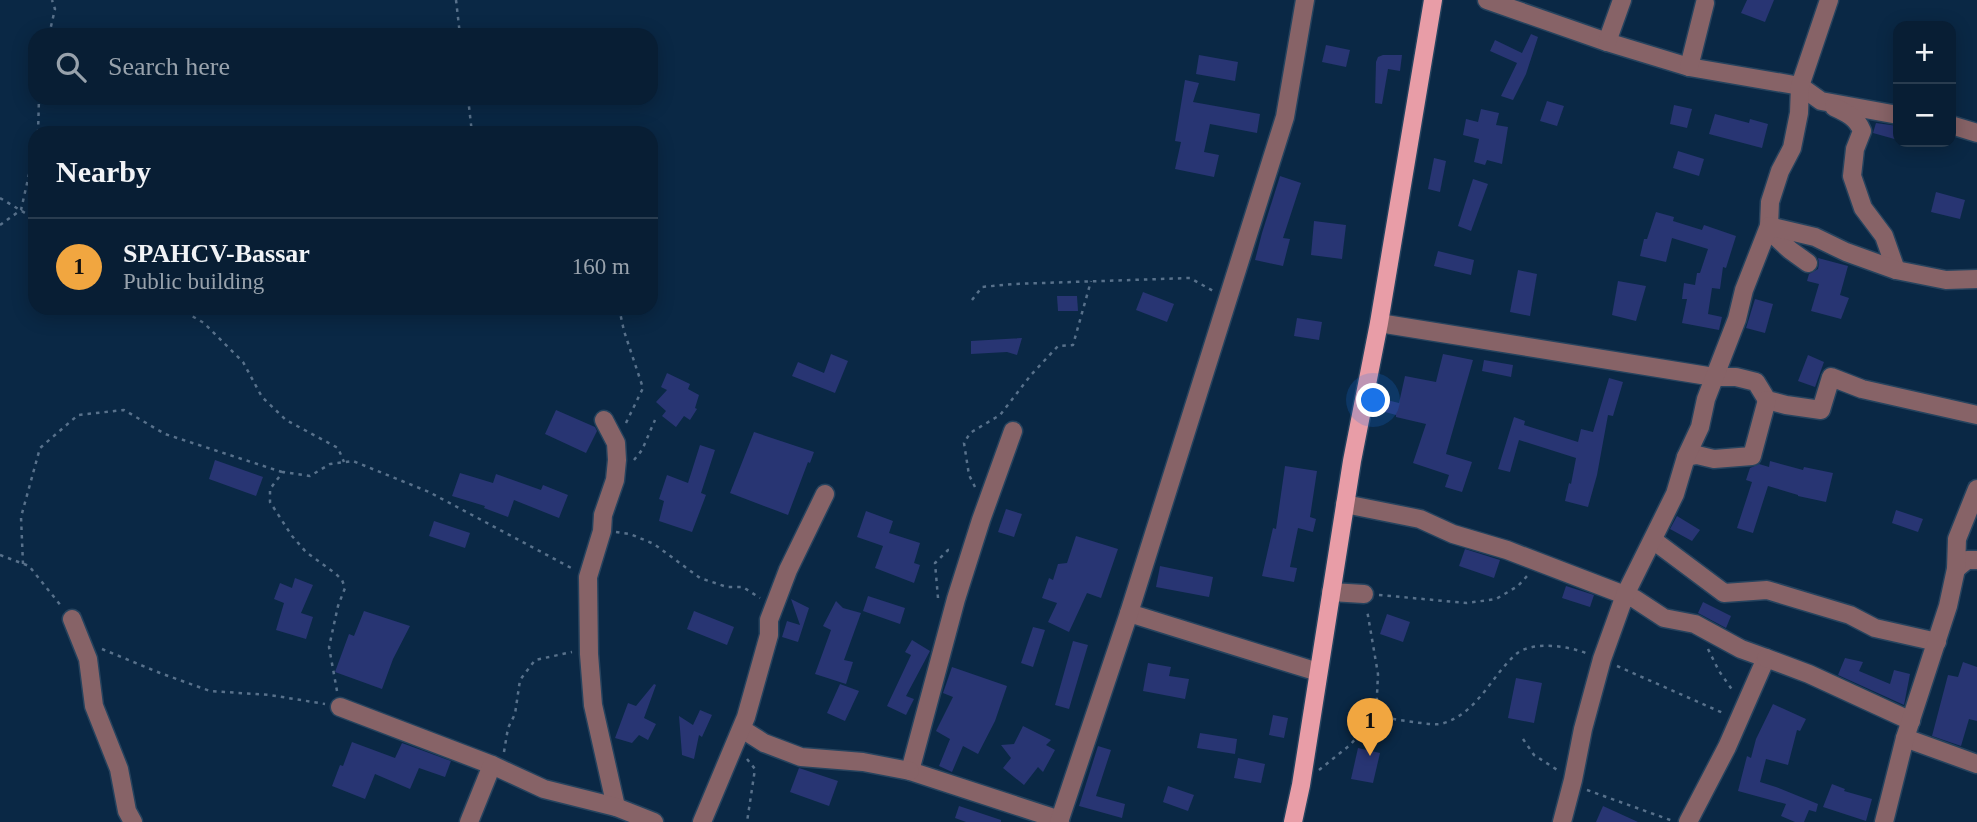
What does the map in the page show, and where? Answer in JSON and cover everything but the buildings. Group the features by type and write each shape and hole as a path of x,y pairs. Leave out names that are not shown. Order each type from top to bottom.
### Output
{"main road":[{"path":"1293,822 1345,504 1379,323 1433,0"}],"street":[{"path":"739,737 801,757 863,762 910,771 1059,821 1129,613 1285,117 1306,0"},
{"path":"1487,0 1689,67 1800,86 1821,101 1848,114 1862,131 1855,149 1852,176 1863,208 1884,236 1896,270"},
{"path":"1607,42 1622,0"},
{"path":"1562,822 1602,659 1625,595 1675,494 1686,457 1700,427 1714,377 1737,319 1744,290 1769,226 1770,202 1780,171 1793,148 1800,86 1829,0"},
{"path":"1689,67 1705,3"},
{"path":"1821,101 1893,114"},
{"path":"1956,126 1977,132"},
{"path":"1769,226 1776,237 1808,263"},
{"path":"1769,226 1815,237 1846,252 1896,270 1946,280 1977,279"},
{"path":"1379,323 1714,377 1736,377 1756,382 1767,400 1786,405 1821,410 1831,377 1862,389 1977,415"},
{"path":"1686,457 1697,455 1714,459 1752,456 1767,400"},
{"path":"604,420 616,443 615,480 603,515 602,531 588,578 589,654 593,705 616,807"},
{"path":"910,771 945,636 981,520 1013,432"},
{"path":"1884,822 1905,738 1948,606 1956,569 1957,539 1977,489"},
{"path":"702,822 739,737 769,635 769,620 788,570 825,494"},
{"path":"1345,504 1420,519 1453,534 1507,550 1625,595 1664,618 1695,624 1741,649 1810,674 1911,721"},
{"path":"1653,540 1724,593 1767,590 1850,615 1874,628 1937,642"},
{"path":"1956,569 1967,560 1977,560"},
{"path":"1331,592 1364,594"},
{"path":"1129,613 1318,672"},
{"path":"72,619 88,659 94,706 119,769 127,811 133,822"},
{"path":"1688,822 1727,747 1766,658"},
{"path":"340,707 497,767 544,789 616,807 654,822"},
{"path":"1905,738 1977,764"},
{"path":"469,822 497,767"}],"path":[{"path":"51,28 55,9 52,0"},
{"path":"456,0 459,28"},
{"path":"38,126 39,105"},
{"path":"469,105 471,126"},
{"path":"0,225 21,210 28,179"},
{"path":"0,198 28,214"},
{"path":"972,300 982,287 1190,278 1227,298"},
{"path":"981,520 979,495 969,475 964,443 970,433 1000,415 1058,346 1073,345 1091,281"},
{"path":"190,315 204,323 243,362 262,397 286,420 338,448 344,462"},
{"path":"616,443 643,388 621,315"},
{"path":"23,564 21,517 40,448 78,415 124,410 164,434 283,472 310,476 330,464 353,461 429,492 552,556 588,578"},
{"path":"633,460 642,450 655,420"},
{"path":"160,673 210,691 271,695 340,707 329,647 345,588 336,574 306,552 292,536 270,502 270,489 283,472"},
{"path":"602,531 630,534 654,544 694,574 713,583 727,587 743,587 760,598 769,620"},
{"path":"1301,785 1350,744 1376,716 1378,674 1364,594 1467,603 1496,599 1518,586 1540,563"},
{"path":"1376,716 1439,724 1469,710 1517,653 1542,645 1578,649 1741,714"},
{"path":"1707,648 1741,714"},
{"path":"497,767 508,728 515,714 520,680 535,660 568,652 589,654"},
{"path":"739,737 755,769 747,822"},
{"path":"1523,739 1534,755 1585,789 1675,822"}],"place":[{"name":"SPAHCV-Bassar","path":"1370,756"}]}
